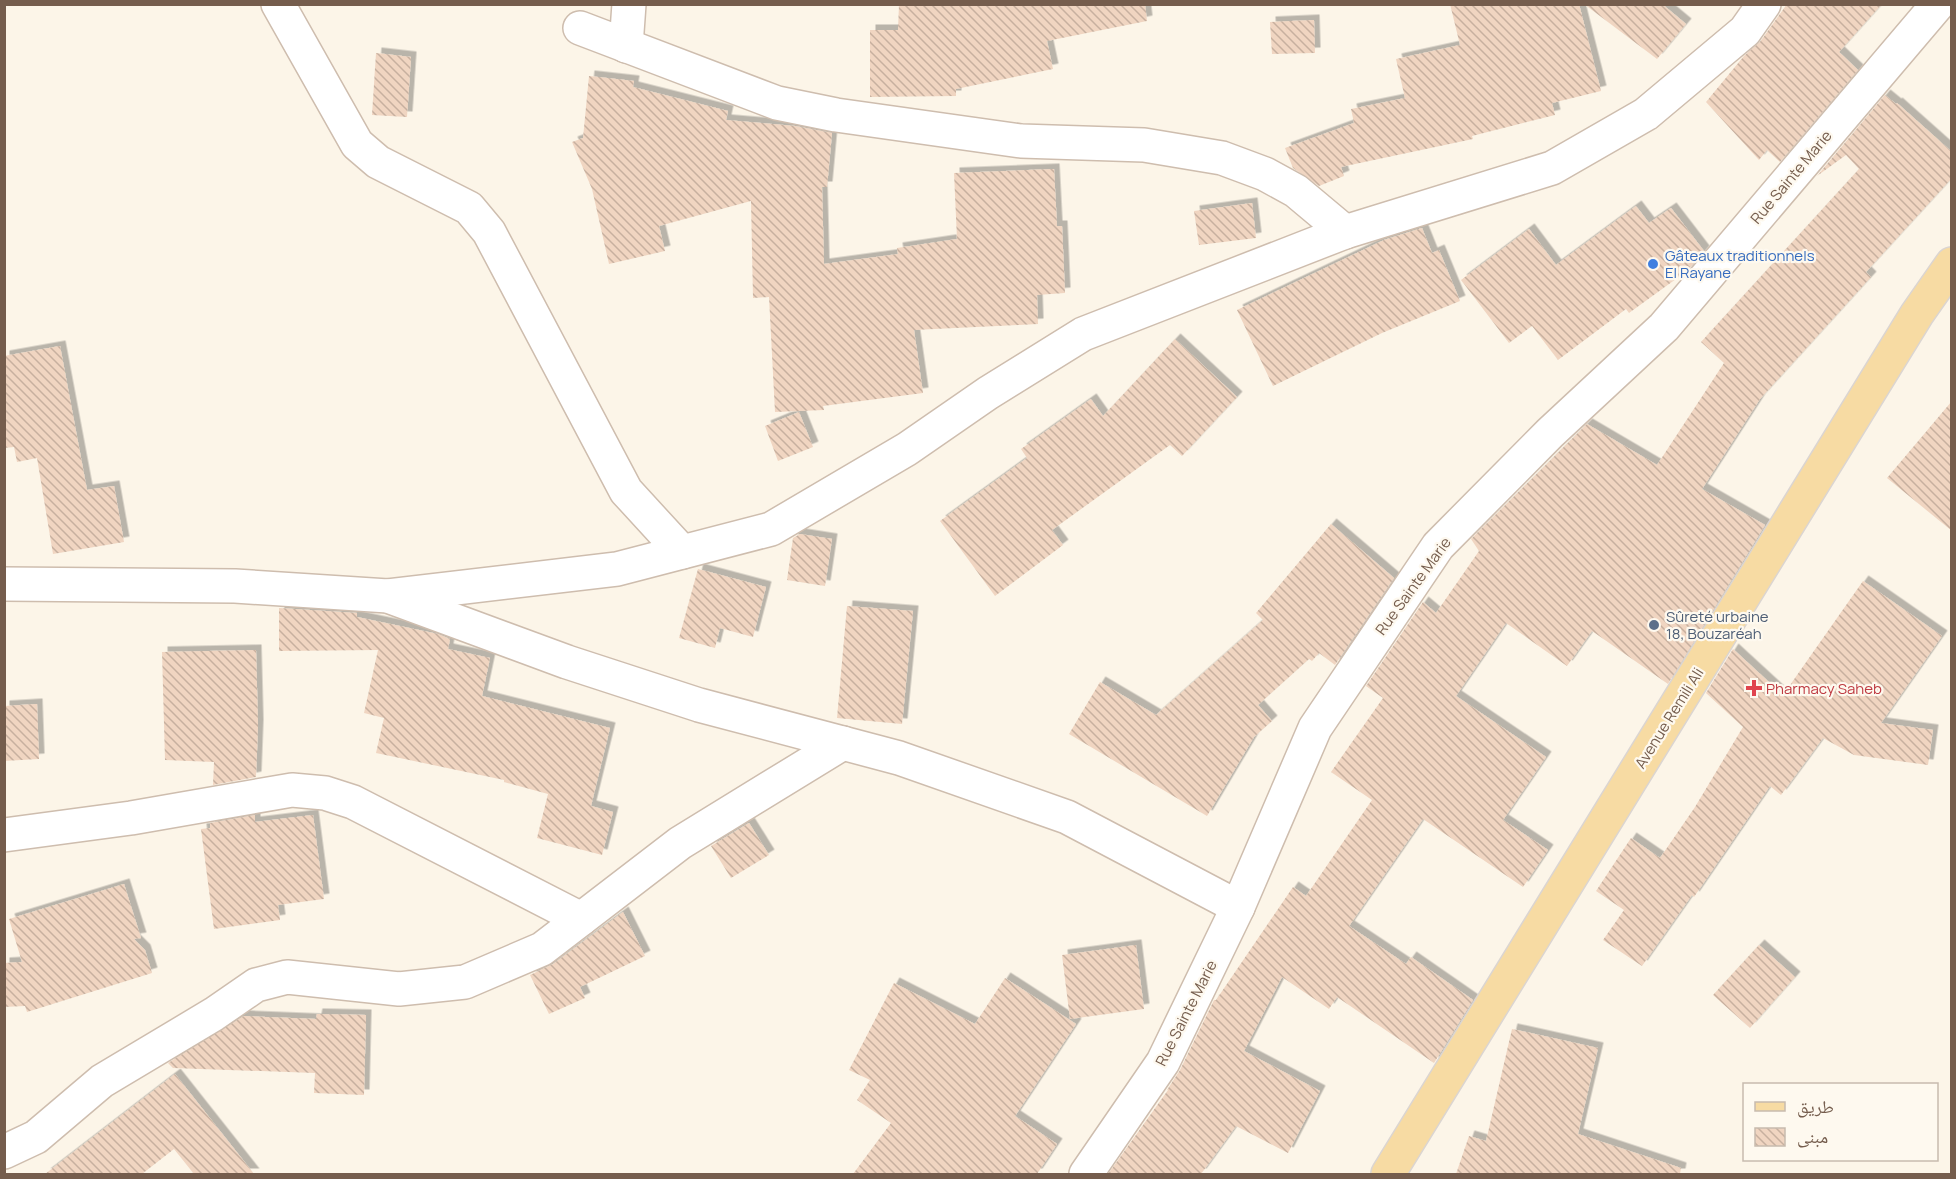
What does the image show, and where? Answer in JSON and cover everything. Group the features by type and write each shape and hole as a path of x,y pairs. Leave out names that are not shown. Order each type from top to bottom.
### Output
{"main road":[{"name":"Avenue Remili Ali","path":"1388,1174 1917,314 1952,264"}],"street":[{"path":"278,4 357,144 378,162 469,208 489,232 626,491 682,552"},
{"path":"626,46 629,4"},
{"path":"4,584 235,586 388,596 616,569 771,529 907,449 988,393 1083,334 1345,232 1552,168 1646,114 1745,31 1764,4"},
{"name":"Rue Sainte Marie","path":"1086,1174 1163,1062 1238,907 1315,728 1438,546 1550,433 1664,327 1938,4"},
{"path":"580,28 777,103 836,115 1021,141 1144,145 1222,158 1265,174 1296,191 1345,232"},
{"path":"388,596 567,662 688,701 899,758 1067,817 1238,907"},
{"path":"4,1152 36,1137 102,1081 214,1014 256,985 287,977 399,989 465,982 542,949 680,843 843,742"},
{"path":"4,835 131,818 292,790 325,793 353,802 581,919"}],"building":[{"path":"899,4 1145,4 1147,21 1047,41 1053,69 956,89 956,96 870,97 870,30 898,30"},
{"path":"1450,4 1579,4 1601,91 1552,103 1555,115 1472,136 1473,139 1341,167 1344,176 1319,186 1293,168 1285,148 1354,123 1351,109 1405,98 1396,59 1460,45"},
{"path":"1584,4 1662,4 1686,24 1657,59"},
{"path":"1787,4 1882,4 1839,52 1858,70 1780,162 1767,150 1759,160 1706,102 1744,56 1760,42"},
{"path":"1314,20 1315,53 1272,54 1270,22"},
{"path":"376,53 411,57 407,117 372,115"},
{"path":"589,76 634,81 633,87 728,111 726,120 795,126 832,133 827,187 822,187 824,264 898,254 897,248 957,239 954,173 1054,169 1057,226 1062,226 1065,293 1037,295 1038,324 914,330 923,393 823,406 824,410 775,412 769,297 753,298 751,201 659,226 665,251 609,264 592,189 572,142 583,138"},
{"path":"1885,95 1952,152 1952,178 1866,272 1871,277 1760,399 1702,489 1765,525 1668,684 1592,631 1567,666 1506,623 1456,696 1546,757 1503,820 1548,850 1523,887 1423,819 1349,926 1406,964 1411,957 1473,1000 1434,1063 1337,997 1329,1009 1282,977 1244,1051 1320,1091 1288,1153 1236,1126 1201,1174 1108,1174 1168,1090 1214,1000 1293,887 1306,896 1372,800 1331,772 1383,698 1366,686 1423,602 1436,613 1479,551 1471,539 1587,424 1657,465 1724,363 1701,342 1859,169 1846,155 1817,176"},
{"path":"1252,203 1256,238 1199,245 1194,211"},
{"path":"1636,206 1649,223 1671,208 1704,251 1687,271 1629,313 1626,309 1558,360 1532,326 1509,343 1461,280 1529,229 1556,265"},
{"path":"1422,228 1432,253 1439,250 1460,301 1382,333 1273,386 1237,310 1384,240"},
{"path":"1175,339 1237,397 1182,456 1170,445 1052,530 1063,545 995,596 940,521 1027,458 1021,449 1091,399 1103,416"},
{"path":"60,346 87,490 114,486 124,542 53,554 37,458 17,462 14,447 4,448 4,356"},
{"path":"1952,401 1952,531 1887,478"},
{"path":"799,412 813,447 778,461 765,426"},
{"path":"1331,524 1394,578 1335,665 1319,653 1312,661 1309,659 1258,705 1272,721 1254,737 1207,816 1069,734 1100,682 1156,715 1263,620 1256,613"},
{"path":"800,534 832,539 825,586 787,580 793,538"},
{"path":"698,569 766,587 753,637 720,628 715,648 679,638"},
{"path":"1863,581 1942,636 1881,723 1933,730 1928,765 1854,755 1823,738 1781,795 1770,786 1694,897 1692,895 1642,966 1603,940 1624,910 1596,891 1631,838 1660,858 1695,807 1743,727 1706,693 1733,649 1783,695"},
{"path":"847,606 913,611 902,724 837,718"},
{"path":"279,608 357,613 357,617 438,634 450,639 448,649 490,658 482,696 610,728 591,806 613,812 602,855 537,838 548,794 504,782 504,780 376,753 384,718 364,713 378,650 279,651"},
{"path":"256,650 258,725 256,777 213,785 214,762 165,760 162,652"},
{"path":"37,704 39,759 4,761 4,706"},
{"path":"255,815 255,822 313,815 324,899 278,905 280,920 214,929 201,829 210,828 210,823"},
{"path":"749,823 769,855 731,878 711,846"},
{"path":"124,884 141,938 134,939 145,950 152,973 27,1012 25,1006 4,1007 4,963 22,962 9,919"},
{"path":"623,912 645,956 580,987 585,998 549,1014 530,975 553,964"},
{"path":"1136,945 1144,1009 1070,1019 1062,955"},
{"path":"1759,945 1795,977 1750,1028 1713,995"},
{"path":"1005,978 1076,1024 1015,1116 1057,1144 1037,1174 853,1174 891,1123 857,1100 870,1080 849,1070 894,983 975,1024"},
{"path":"317,1014 366,1015 364,1095 314,1093 315,1073 173,1068 168,1063 244,1016 316,1019"},
{"path":"1512,1029 1598,1048 1578,1134 1681,1168 1680,1174 1456,1174 1469,1136 1486,1141"},
{"path":"175,1074 254,1174 194,1174 174,1149 142,1174 45,1174"}],"place":[{"name":"Gâteaux traditionnels El Rayane","path":"1653,264"},
{"name":"Sûreté urbaine 18, Bouzaréah","path":"1654,625"},
{"name":"Pharmacy Saheb","path":"1754,688"}]}
